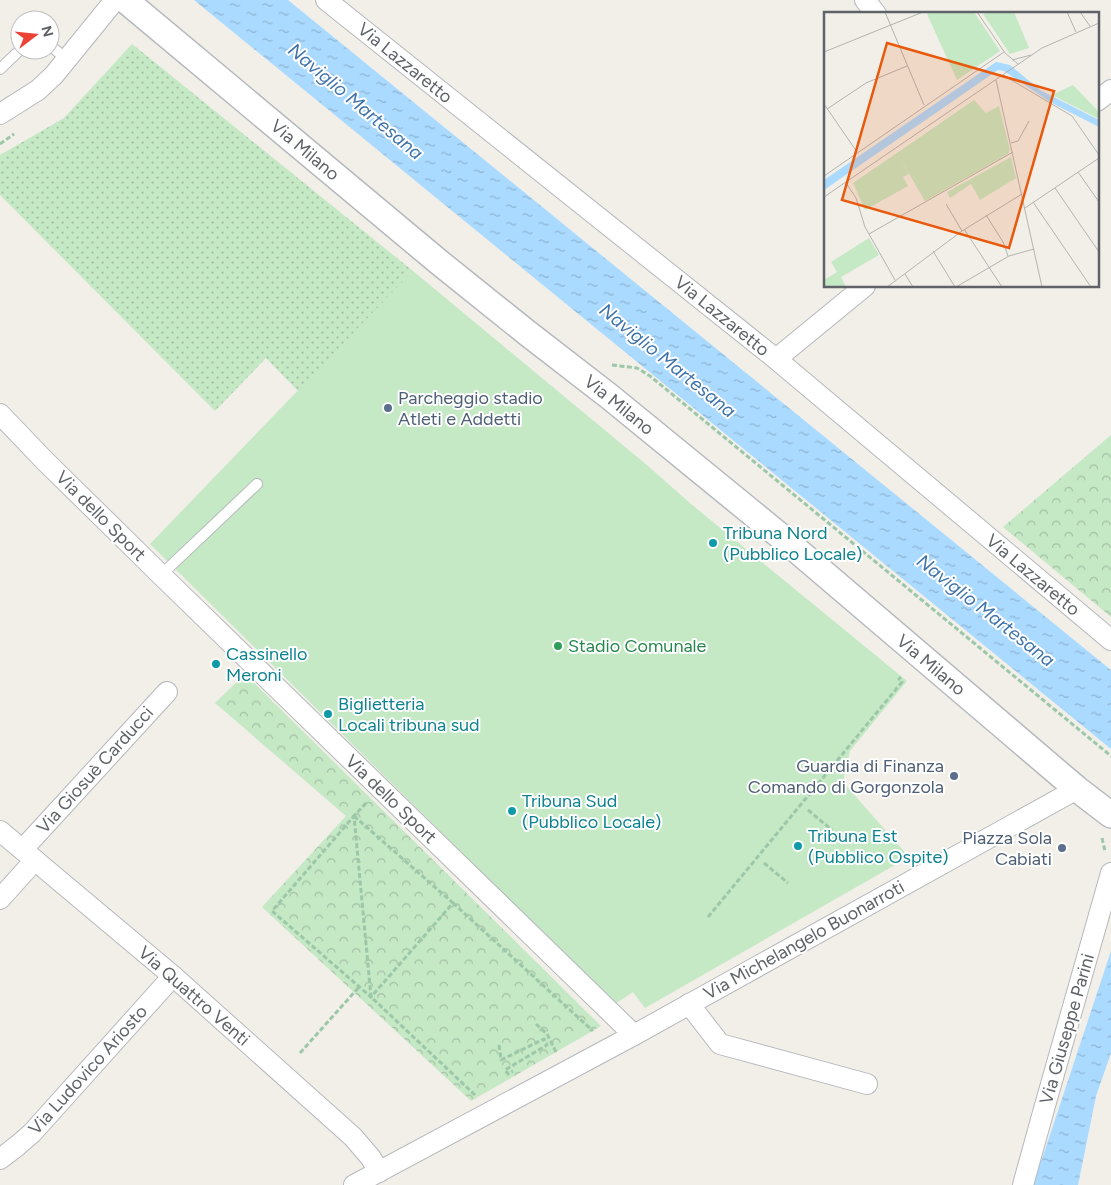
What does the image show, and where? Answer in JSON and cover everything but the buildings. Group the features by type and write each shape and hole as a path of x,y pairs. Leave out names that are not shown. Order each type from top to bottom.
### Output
{"street":[{"path":"0,114 38,90 54,75 115,0"},
{"name":"Via Milano","path":"125,0 440,263 610,397 779,535 1077,789 1111,814"},
{"path":"865,0 874,12"},
{"name":"Via Lazzaretto","path":"339,4 776,359 1111,640"},
{"path":"1098,100 1111,90"},
{"path":"776,359 863,288"},
{"name":"Via dello Sport","path":"0,414 161,575 634,1035"},
{"name":"Via Giosuè Carducci","path":"0,899 29,854 167,692"},
{"name":"Via Michelangelo Buonarroti","path":"354,1185 634,1035 1077,789"},
{"name":"Via Quattro Venti","path":"0,831 173,976 352,1136 379,1172"},
{"name":"Via Giuseppe Parini","path":"1023,1185 1111,873"},
{"name":"Via Ludovico Ariosto","path":"0,1159 32,1133 173,976"},
{"name":"Via Michelangelo Buonarroti","path":"689,1004 720,1044 867,1084"}],"lane":[{"path":"60,54 67,60"},
{"path":"0,70 10,60"},
{"path":"161,575 257,484"}],"path":[{"path":"608,363 637,368 650,376 1111,756"},
{"path":"708,917 902,682 899,679 901,677"},
{"path":"379,788 272,911 359,987 479,1099"},
{"path":"808,810 832,830"},
{"path":"354,816 453,903 609,1048"},
{"path":"354,816 371,998"},
{"path":"764,863 788,882"},
{"path":"371,998 453,903"},
{"path":"300,1053 359,987"},
{"path":"536,1024 547,1034 555,1050"},
{"path":"499,1045 501,1060 544,1039 547,1045 505,1070 508,1074 517,1070"}],"green space":[{"path":"132,44 413,271 298,391 266,358 215,411 0,195 0,155 64,118"},
{"name":"Stadio Comunale","path":"413,271 648,466 691,504 907,681 850,751 843,782 909,857 645,1008 633,992 615,1004 150,544"},
{"path":"1111,435 1111,617 1003,527"},
{"path":"245,674 601,1026 471,1101 262,907 346,816 215,703"}],"water":[{"name":"Naviglio Martesana","path":"194,0 288,0 1111,670 1111,749"},
{"path":"1111,951 1111,1053 1096,1096 1078,1185 1032,1185 1044,1153"}],"place":[{"name":"Parcheggio stadio Atleti e Addetti","path":"388,408"},
{"name":"Tribuna Nord (Pubblico Locale)","path":"713,543"},
{"name":"Stadio Comunale","path":"558,646"},
{"name":"Cassinello Meroni","path":"216,664"},
{"name":"Biglietteria Locali tribuna sud","path":"328,714"},
{"name":"Guardia di Finanza Comando di Gorgonzola","path":"954,776"},
{"name":"Tribuna Sud (Pubblico Locale)","path":"512,811"},
{"name":"Tribuna Est (Pubblico Ospite)","path":"798,846"},
{"name":"Piazza Sola Cabiati","path":"1062,848"}]}
